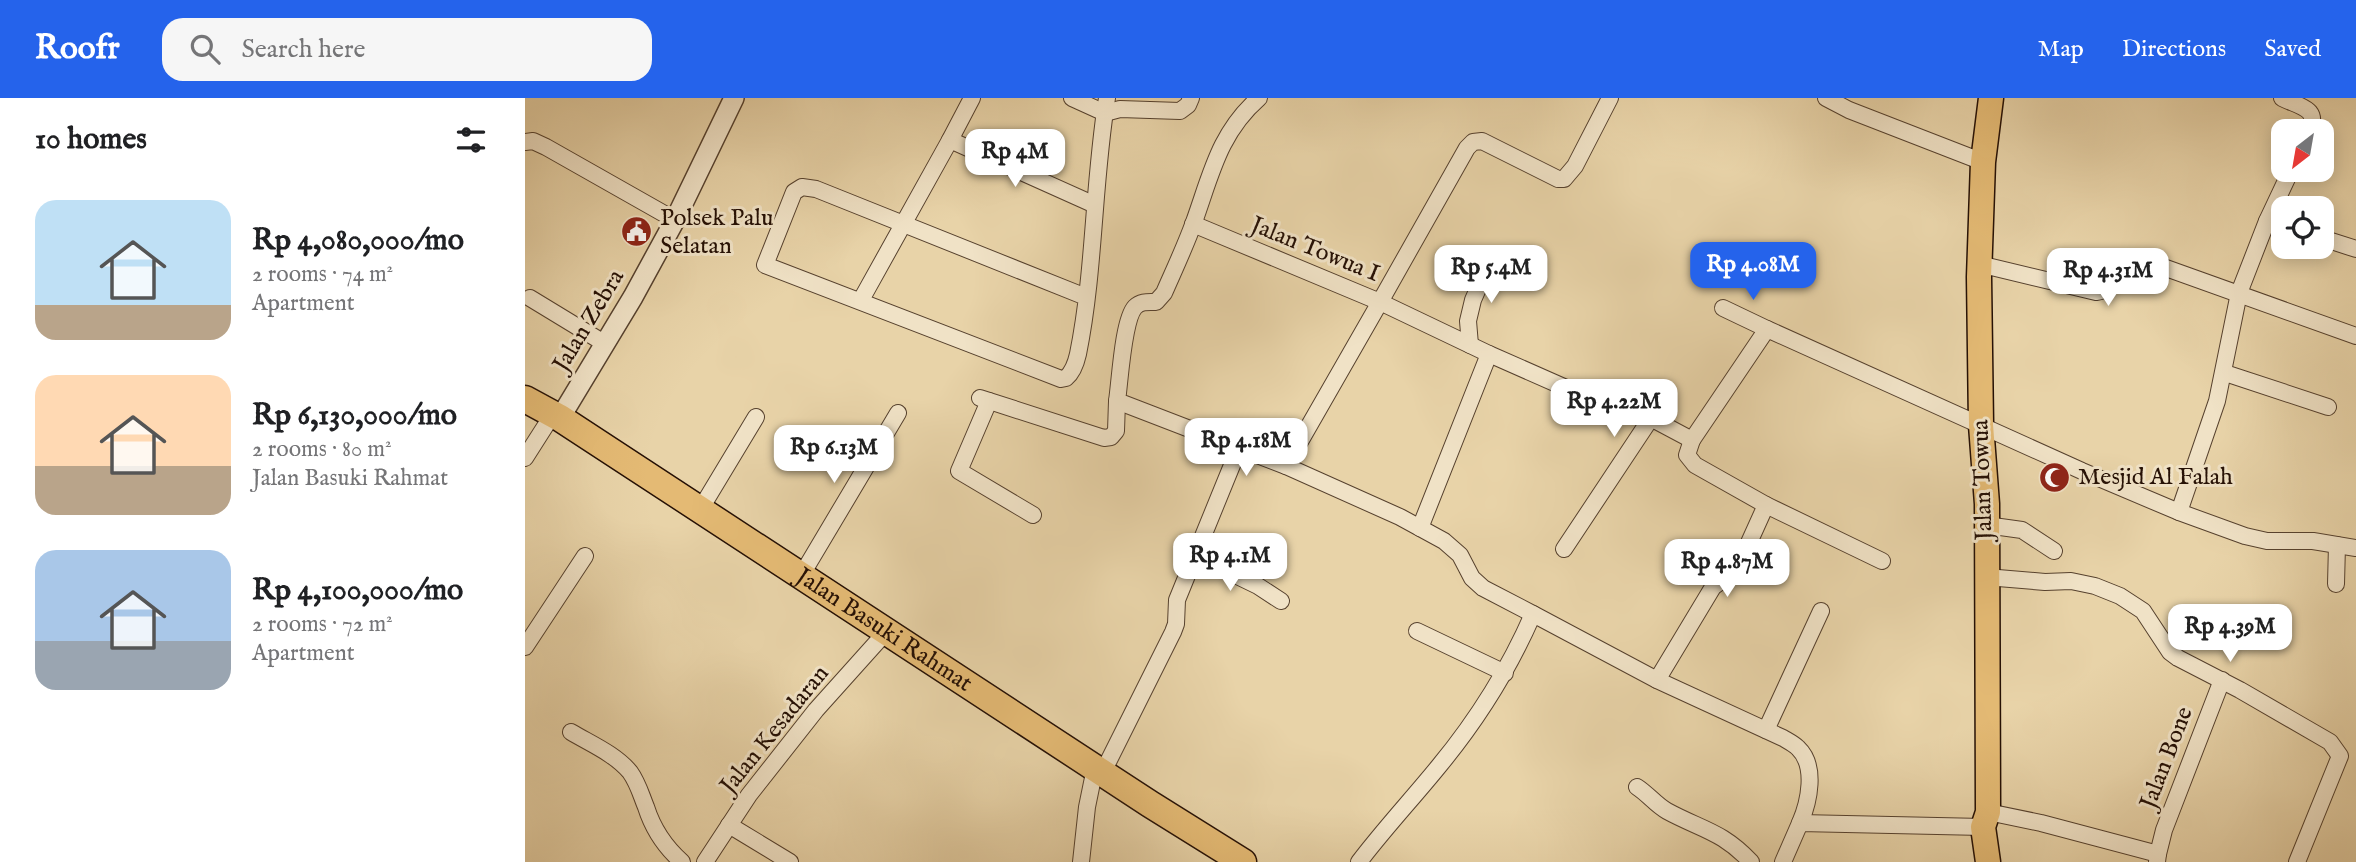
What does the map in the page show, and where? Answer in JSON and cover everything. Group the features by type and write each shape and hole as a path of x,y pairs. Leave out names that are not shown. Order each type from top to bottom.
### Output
{"highway":[{"name":"Jalan Basuki Rahmat","path":"525,398 1243,862"}],"main road":[{"name":"Jalan Towua","path":"1988,862 1986,525 1981,425 1979,264 1983,162 1991,98"}],"street":[{"name":"Jalan Zebra","path":"556,416 633,297 675,220 734,98"},
{"path":"861,300 972,98"},
{"path":"1072,98 1180,111 1191,98"},
{"path":"1033,514 959,471 984,399 1104,438 1111,437 1116,431 1117,401 1128,318 1142,302 1156,302 1160,299 1193,224 1210,172 1228,134 1236,121 1259,98"},
{"name":"Jalan Towua I","path":"1193,224 1380,302 1467,148 1473,142 1482,141 1558,179 1564,179 1575,166 1610,98"},
{"path":"1826,98 1849,110 1983,162"},
{"path":"2283,98 2308,111 2313,119"},
{"path":"1086,297 904,223 816,189 802,187 794,192 765,265 1061,379 1069,375 1077,355 1086,297 1095,205 1110,104"},
{"path":"950,140 1095,205"},
{"path":"525,142 533,141 675,220"},
{"path":"2179,512 2225,373 2239,293 2285,182"},
{"path":"2267,221 2271,222"},
{"path":"2334,242 2356,249"},
{"path":"1469,345 1468,321 1473,300 1490,261"},
{"path":"1979,264 2096,292 2105,290 2142,266 2152,263 2356,336"},
{"path":"530,298 604,343"},
{"path":"1286,466 1380,302 1591,399 1615,399 1692,440"},
{"path":"1723,308 2179,512 2245,536 2267,541 2313,541 2356,548"},
{"path":"1767,329 1692,440 1686,455 1689,460 1766,505 1882,561"},
{"path":"1420,528 1489,354"},
{"path":"2225,373 2328,407"},
{"path":"1117,401 1286,466 1420,528 1454,548 1472,578 1483,588 1657,680 1766,730 1800,749 1807,765 1811,790 1783,862"},
{"path":"801,576 898,413"},
{"path":"525,458 556,416"},
{"path":"700,510 756,417"},
{"path":"1564,549 1651,418"},
{"path":"1081,862 1087,807 1099,770 1173,632 1177,600 1239,448"},
{"path":"1657,680 1713,587 1738,567 1766,505"},
{"path":"1986,525 2022,530 2054,551"},
{"path":"2336,584 2337,545"},
{"path":"1194,555 1258,586 1281,601"},
{"path":"525,647 585,556"},
{"path":"1986,577 2045,582 2071,581 2095,586 2120,596 2143,611 2170,652 2323,737 2348,754 2297,862"},
{"path":"1766,730 1821,611"},
{"path":"1359,862 1441,764 1505,673 1533,614"},
{"path":"1417,631 1505,673"},
{"name":"Jalan Kesadaran","path":"705,862 749,795 816,710 886,632"},
{"name":"Jalan Bone","path":"1800,823 1986,820 2041,823 2158,858 2164,830 2222,680"},
{"path":"571,732 608,753 630,772 641,790 655,828 667,848 682,862"},
{"path":"1637,787 1667,811 1726,839 1751,862"},
{"path":"729,825 790,862"}],"place":[{"name":"Polsek Palu Selatan","path":"637,232"},
{"name":"Mesjid Al Falah","path":"2055,477"}]}
